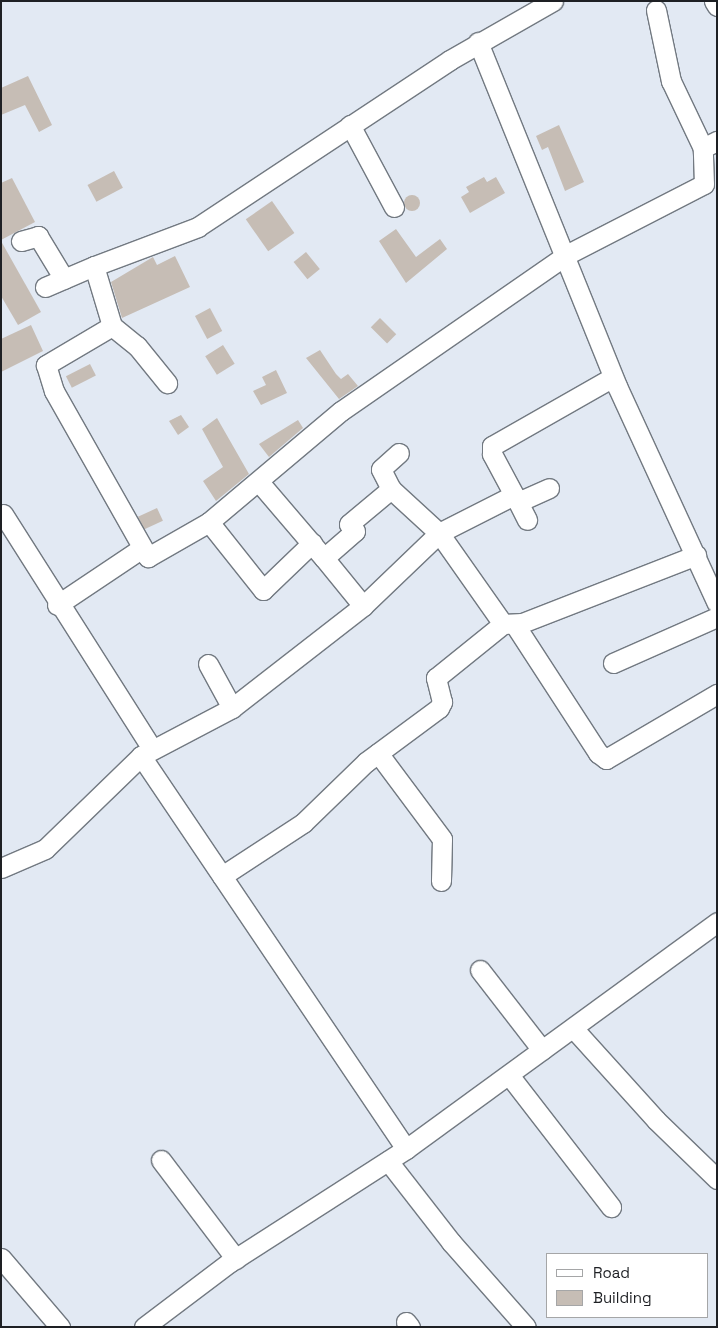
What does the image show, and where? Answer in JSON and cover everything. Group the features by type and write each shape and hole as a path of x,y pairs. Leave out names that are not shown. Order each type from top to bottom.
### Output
{"street":[{"path":"45,287 94,266 198,227 252,195 350,125 478,42 553,1"},
{"path":"714,1 717,6"},
{"path":"112,326 46,366 54,391 148,557 157,554 209,522 259,482 341,411 566,255 704,184 710,144 671,81 656,10"},
{"path":"478,42 566,255 613,378 696,555 711,571 717,602"},
{"path":"350,125 394,207"},
{"path":"21,241 38,236 64,279"},
{"path":"94,266 112,326 142,351 166,383"},
{"path":"527,520 492,454 492,446 613,378"},
{"path":"399,453 381,469 391,489 438,533 509,624 598,754 606,759 717,694"},
{"path":"259,482 363,606"},
{"path":"1,868 45,849 146,753 232,708 363,606 438,533 516,498 548,488"},
{"path":"324,558 355,531 349,524 391,489"},
{"path":"3,514 222,876 406,1149"},
{"path":"209,522 263,590 312,543"},
{"path":"57,605 142,548"},
{"path":"222,876 303,823 378,753 441,706 436,678 509,624 696,555"},
{"path":"613,663 717,617"},
{"path":"208,664 232,708"},
{"path":"378,753 442,839 441,881"},
{"path":"144,1327 236,1259 406,1149 717,922"},
{"path":"480,970 542,1050"},
{"path":"573,1028 656,1120 717,1179"},
{"path":"509,1075 611,1207"},
{"path":"161,1160 236,1259"},
{"path":"388,1161 450,1242 526,1327"},
{"path":"1,1258 60,1327"}],"building":[{"path":"28,76 52,125 39,132 25,105 1,115 1,88"},
{"path":"559,125 584,182 565,191 548,147 542,150 536,136"},
{"path":"114,171 123,188 96,202 88,185"},
{"path":"484,177 487,182 496,177 505,193 470,213 461,197 469,192 466,187"},
{"path":"12,178 35,222 1,240 1,183"},
{"path":"409,195 415,195 420,200 418,209 409,211 404,206 404,200"},
{"path":"272,201 294,233 268,251 246,219"},
{"path":"396,229 416,257 440,239 447,249 406,283 379,241"},
{"path":"1,241 41,312 18,325 1,296"},
{"path":"306,252 320,269 307,279 294,262"},
{"path":"175,256 190,287 122,318 111,282 153,257 157,265"},
{"path":"210,308 222,331 207,339 195,316"},
{"path":"380,318 396,334 387,343 371,327"},
{"path":"31,325 43,351 1,372 1,339"},
{"path":"223,345 235,364 217,375 205,356"},
{"path":"320,350 341,379 348,374 358,386 339,399 306,358"},
{"path":"90,364 96,376 72,388 66,376"},
{"path":"276,370 287,393 261,405 253,391 266,385 262,377"},
{"path":"181,415 189,427 178,435 169,421"},
{"path":"217,418 249,474 216,501 203,481 223,467 202,429"},
{"path":"298,420 303,428 269,457 259,444"},
{"path":"157,508 163,521 144,530 138,517"}]}
